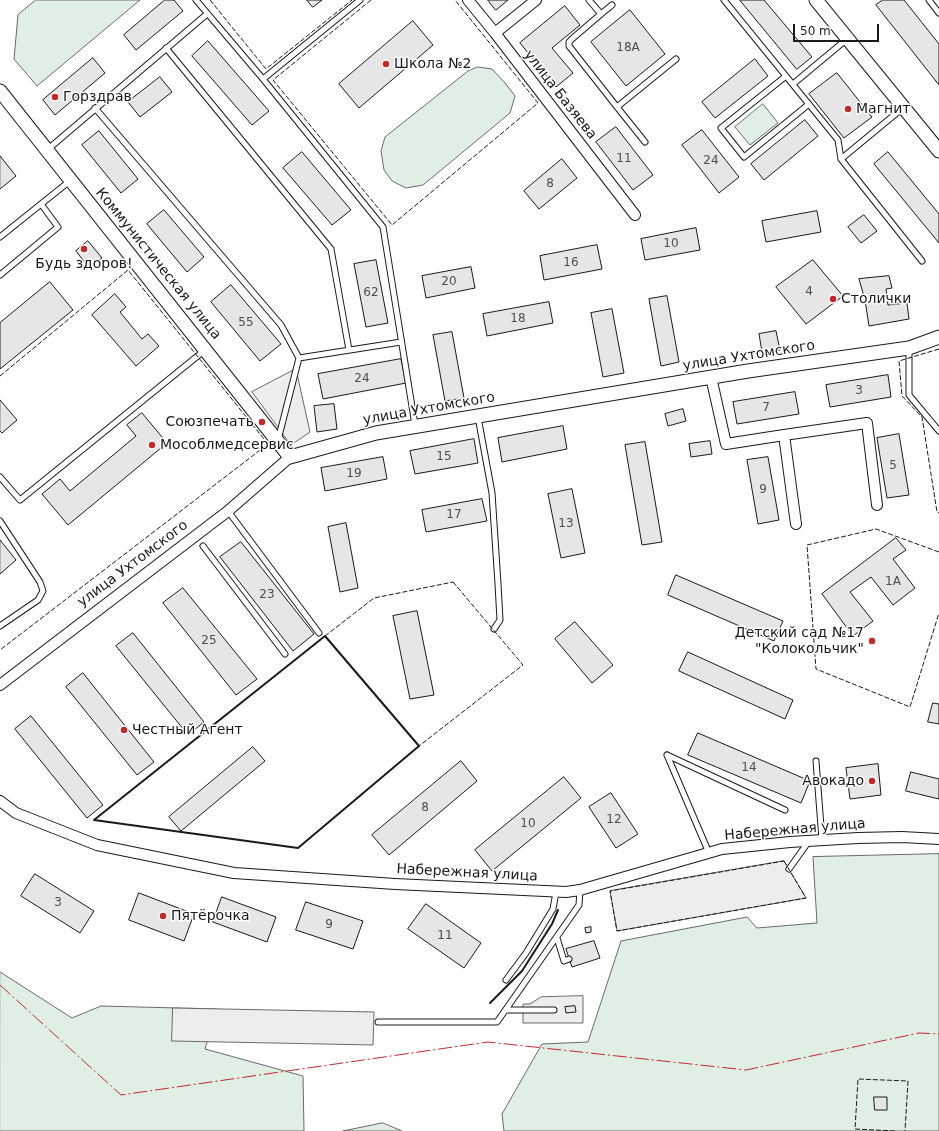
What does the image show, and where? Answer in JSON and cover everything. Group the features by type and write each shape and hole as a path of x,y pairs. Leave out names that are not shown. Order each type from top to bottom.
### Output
{"street":[{"name":"улица Базяева","path":"468,0 635,215"},
{"path":"495,34 536,0"},
{"path":"816,0 939,151"},
{"name":"Коммунистическая улица","path":"0,91 206,349 290,457"},
{"name":"улица Ухтомского","path":"0,685 228,511 290,457 376,433 711,377 909,348 939,337"},
{"path":"711,377 726,444 867,424 877,505"},
{"path":"784,435 796,524"},
{"name":"Набережная улица","path":"0,801 16,813 97,845 234,873 395,884 556,892 580,890 722,849 858,838 902,837 939,839"}],"lane":[{"path":"196,0 263,79 384,227 416,426"},
{"path":"263,79 360,0"},
{"path":"588,0 600,14"},
{"path":"724,0 838,140 841,159 922,261"},
{"path":"929,0 939,13"},
{"path":"612,5 572,38 569,42 569,46 645,142"},
{"path":"47,150 207,14"},
{"path":"793,84 848,39"},
{"path":"166,48 331,249 349,350"},
{"path":"617,107 676,59"},
{"path":"786,76 721,128 744,157 809,104"},
{"path":"841,159 904,107"},
{"path":"96,108 281,325 299,358 278,441"},
{"path":"0,237 71,180"},
{"path":"0,275 58,227 41,204"},
{"path":"299,358 402,342"},
{"path":"909,348 909,395 939,431"},
{"path":"0,477 20,500 206,349"},
{"path":"478,416 492,501 500,620 494,629"},
{"path":"228,511 319,633"},
{"path":"0,521 40,582 43,591 38,600 0,626"},
{"path":"203,546 285,654"},
{"path":"709,853 667,755 785,810"},
{"path":"816,761 822,840"},
{"path":"789,869 809,841"},
{"path":"378,1022 497,1022 580,906 580,890"},
{"path":"506,980 526,953 553,909 556,892"},
{"path":"557,938 564,961 569,959"},
{"path":"506,1010 554,1010"}],"green space":[{"path":"36,0 140,0 37,86 14,59 18,15"},
{"path":"478,67 492,69 515,96 510,113 423,185 406,188 392,181 384,170 381,151 385,137 468,71"},
{"path":"763,104 778,123 750,145 735,127"},
{"path":"939,854 939,1131 504,1131 502,1114 542,1044 588,1042 621,941 747,917 757,928 817,923 813,857"},
{"path":"0,972 72,1018 101,1006 217,1009 205,1049 303,1076 304,1131 0,1131"},
{"path":"383,1123 402,1131 343,1131"}],"shaded area":[{"path":"296,369 310,432 291,445 252,392"},
{"path":"784,861 806,898 617,931 610,891"},
{"path":"583,996 583,1023 523,1023 523,1004 530,1004 541,997"},
{"path":"173,1008 374,1012 373,1045 172,1041"}],"building":[{"path":"165,0 174,0 183,11 136,50 124,35"},
{"path":"307,0 322,0 313,7"},
{"path":"488,0 508,0 496,10"},
{"path":"740,0 764,0 812,57 797,69"},
{"path":"883,0 904,0 939,44 939,85 876,5"},
{"path":"565,6 580,25 552,48 573,73 556,87 520,43"},
{"path":"630,10 665,54 626,86 591,42"},
{"name":"Школа №2","path":"413,21 433,45 359,108 339,84"},
{"path":"208,41 269,111 252,125 192,56"},
{"path":"93,58 105,73 55,115 43,100"},
{"path":"755,59 768,76 715,118 702,102"},
{"path":"837,73 872,117 844,138 809,94"},
{"path":"160,77 172,92 140,117 128,102"},
{"path":"805,120 818,136 764,180 751,164"},
{"path":"616,127 653,175 633,190 596,142"},
{"path":"702,130 739,177 719,193 682,145"},
{"path":"99,131 138,179 121,193 82,145"},
{"path":"302,152 351,210 332,225 283,168"},
{"path":"888,152 939,214 939,243 874,164"},
{"path":"0,156 16,176 0,189"},
{"path":"562,159 577,178 539,209 524,191"},
{"path":"164,210 204,257 187,272 147,224"},
{"path":"817,211 821,232 766,242 762,221"},
{"path":"864,215 877,231 861,243 848,227"},
{"path":"696,228 700,250 645,260 641,239"},
{"path":"88,241 102,258 89,268 76,251"},
{"path":"597,245 602,269 544,280 540,256"},
{"path":"376,260 388,323 366,327 354,264"},
{"path":"813,260 843,296 806,324 776,287"},
{"path":"471,267 475,288 426,298 422,276"},
{"path":"889,276 892,288 886,289 888,305 907,303 909,319 869,326 865,300 859,279"},
{"path":"50,282 73,310 0,369 0,323"},
{"path":"231,285 281,344 260,361 211,302"},
{"path":"115,294 126,307 120,312 142,339 148,334 159,346 136,366 92,315"},
{"path":"667,296 679,362 661,366 649,299"},
{"path":"549,302 553,323 487,336 483,314"},
{"path":"612,309 624,373 603,377 591,313"},
{"path":"776,331 780,350 762,352 759,334"},
{"path":"452,332 464,398 445,401 433,335"},
{"path":"401,359 406,383 323,399 318,374"},
{"path":"888,375 891,397 830,407 826,385"},
{"path":"795,392 799,414 737,424 733,402"},
{"path":"0,400 17,420 2,433 0,431"},
{"path":"334,404 337,429 317,432 314,406"},
{"path":"683,409 686,421 668,426 665,414"},
{"path":"142,413 167,443 68,525 42,494 60,479 70,491 136,436 127,425"},
{"path":"563,426 567,449 502,462 498,438"},
{"path":"899,434 909,495 887,498 877,438"},
{"path":"474,439 478,463 415,474 410,451"},
{"path":"710,441 712,454 691,457 689,444"},
{"path":"645,442 662,542 642,545 625,445"},
{"path":"383,457 387,479 325,491 321,468"},
{"path":"768,457 779,520 758,524 747,460"},
{"path":"572,489 585,553 561,558 548,494"},
{"path":"482,499 487,521 426,532 422,510"},
{"path":"346,523 358,588 340,592 328,527"},
{"path":"896,538 906,550 893,559 915,588 893,605 871,577 850,592 873,621 853,636 822,594"},
{"path":"0,540 16,560 0,574"},
{"path":"241,542 314,634 293,651 220,557"},
{"path":"676,575 783,621 774,641 668,595"},
{"path":"183,588 257,679 236,695 163,603"},
{"path":"417,611 434,695 410,699 393,616"},
{"path":"575,622 613,665 592,683 555,639"},
{"path":"133,633 204,722 188,735 116,646"},
{"path":"688,652 793,700 785,719 679,671"},
{"path":"83,673 154,762 137,775 66,687"},
{"path":"933,703 939,704 939,724 928,722"},
{"path":"31,716 103,805 87,818 15,729"},
{"path":"698,733 810,781 801,803 688,755"},
{"path":"253,747 265,761 181,831 169,817"},
{"path":"461,761 477,781 389,855 372,835"},
{"path":"878,764 881,795 850,799 846,768"},
{"path":"911,772 939,779 939,799 906,791"},
{"path":"564,777 581,798 492,871 475,850"},
{"path":"611,793 638,834 616,848 589,807"},
{"path":"35,874 94,911 80,933 21,896"},
{"path":"139,893 194,914 184,941 129,920"},
{"path":"222,897 276,917 267,942 213,922"},
{"path":"306,902 363,921 353,949 296,930"},
{"path":"426,904 481,943 464,968 408,929"},
{"path":"591,927 591,932 586,933 585,928"},
{"path":"594,941 600,958 572,967 566,949"},
{"path":"575,1006 576,1012 566,1013 565,1007"},
{"path":"874,1097 887,1097 887,1110 875,1110"}],"fence":[{"path":"210,0 266,69 352,0"},
{"path":"371,0 273,80 392,225 538,103 455,0"},
{"path":"0,376 128,270 268,444 0,650"},
{"path":"939,349 899,361 902,396 922,417 937,512 939,513"},
{"path":"939,552 876,529 807,545 816,669 910,707 939,613"},
{"path":"453,582 523,665 419,746 325,636 374,598 453,582"},
{"path":"784,861 806,898 617,931 610,891 784,861"},
{"path":"895,1131 855,1129 858,1079 908,1081 905,1131"}],"wall":[{"path":"325,636 419,746 298,848 94,820 325,636"},
{"path":"490,1003 522,971 552,924 558,910"}],"power":[{"path":"0,985 121,1095 488,1042 746,1070 919,1033 939,1034"}],"place":[{"name":"Школа №2","path":"386,64"},
{"name":"Горздрав","path":"55,97"},
{"name":"Магнит","path":"848,109"},
{"name":"Будь здоров!","path":"84,249"},
{"name":"Столички","path":"833,299"},
{"name":"Союзпечать","path":"262,422"},
{"name":"Мособлмедсервис","path":"152,445"},
{"name":"Детский сад №17 \"Колокольчик\"","path":"872,641"},
{"name":"Честный Агент","path":"124,730"},
{"name":"Авокадо","path":"872,781"},
{"name":"Пятёрочка","path":"163,916"}]}
